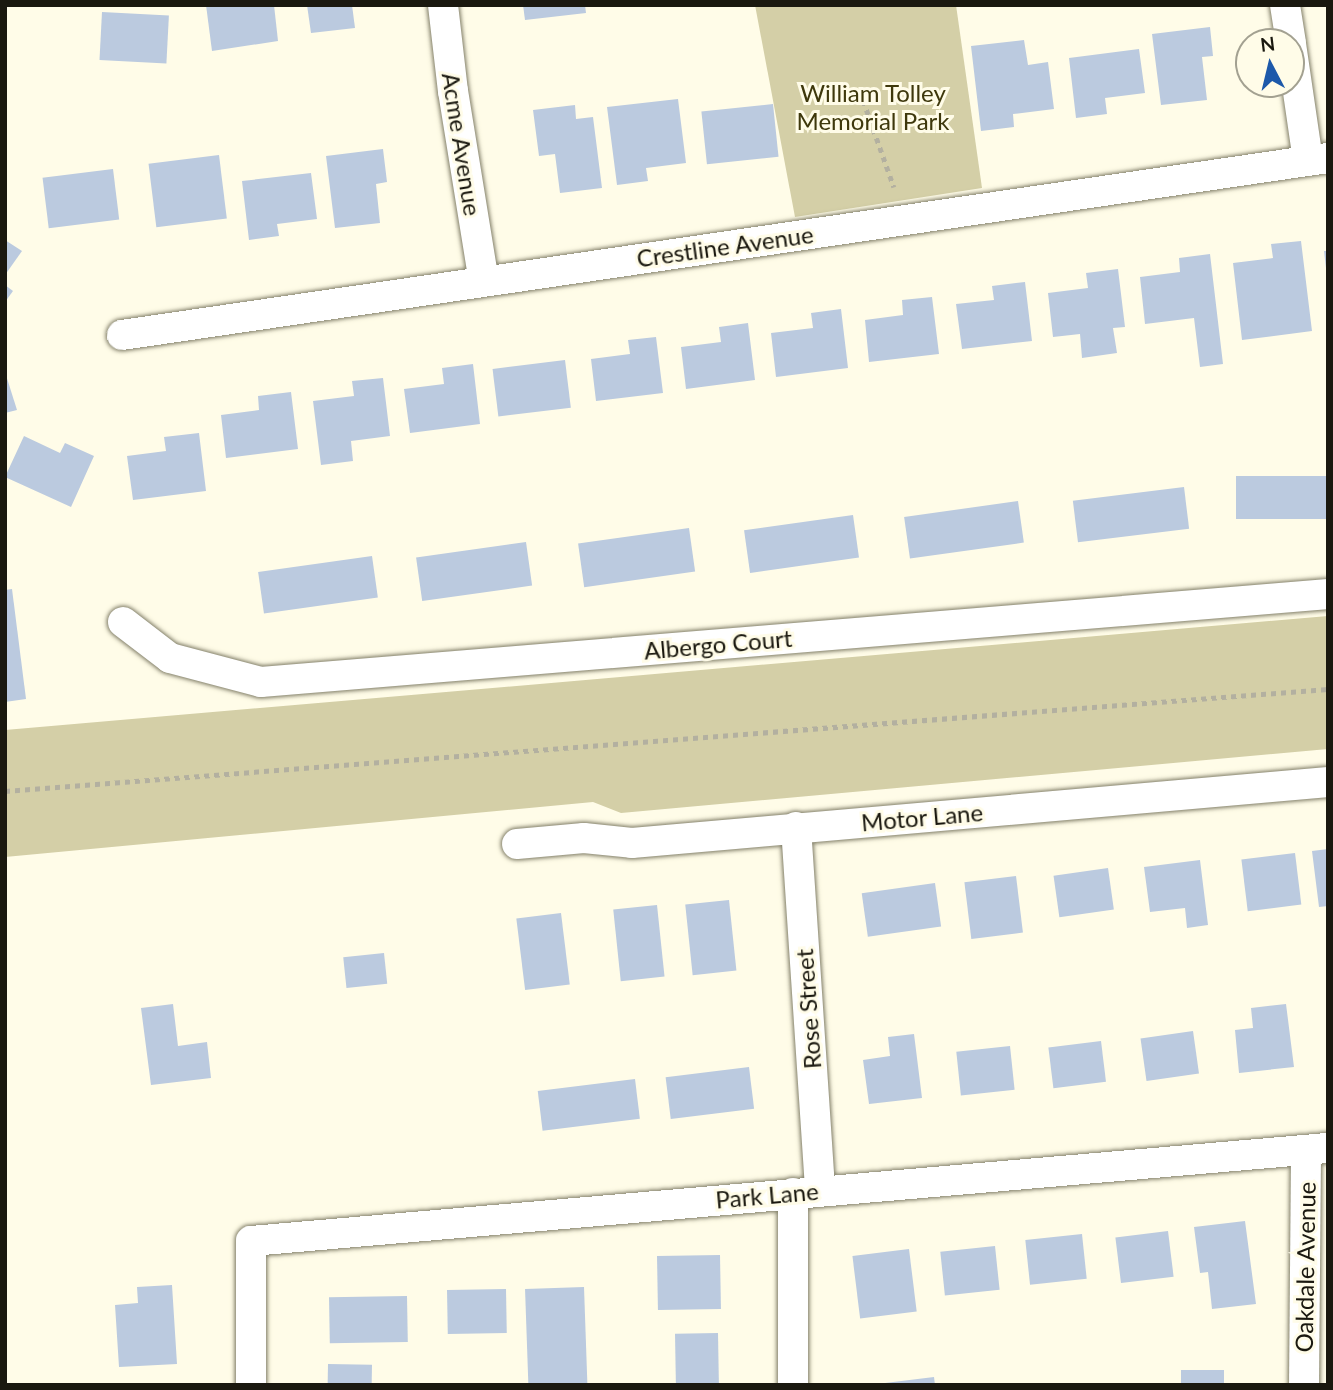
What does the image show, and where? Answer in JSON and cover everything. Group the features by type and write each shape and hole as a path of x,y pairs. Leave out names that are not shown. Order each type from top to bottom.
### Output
{"street":[{"name":"Acme Avenue","path":"443,5 453,91 484,282"},
{"path":"1285,5 1289,28"},
{"path":"1304,98 1318,160"},
{"name":"Crestline Avenue","path":"122,335 1318,160"},
{"name":"Albergo Court","path":"123,622 170,658 261,682 1328,594"},
{"name":"Motor Lane","path":"517,844 584,838 632,843 1328,782"},
{"name":"Rose Street","path":"793,1385 806,1191 796,827"},
{"name":"Park Lane","path":"251,1385 251,1241 1317,1149"},
{"name":"Oakdale Avenue","path":"1304,1385 1317,1149"}],"path":[{"path":"860,91 894,187"},
{"path":"5,791 1328,689"}],"green space":[{"name":"William Tolley Memorial Park","path":"755,5 956,5 982,188 795,217"},
{"path":"1328,616 1328,749 621,813 593,802 5,857 5,730"}],"building":[{"path":"206,5 274,5 278,41 212,51"},
{"path":"307,5 352,5 355,28 311,33"},
{"path":"523,5 585,5 586,13 525,20"},
{"path":"102,12 169,16 166,63 99,60"},
{"path":"1210,27 1213,56 1202,57 1207,100 1161,105 1152,34"},
{"path":"1024,40 1028,65 1048,62 1054,109 1013,114 1014,127 981,131 971,46"},
{"path":"1139,49 1145,93 1105,98 1107,114 1076,118 1069,58"},
{"path":"678,99 686,163 646,168 648,181 617,185 607,107"},
{"path":"773,104 779,157 707,164 701,112"},
{"path":"575,105 576,119 593,117 602,188 560,193 555,154 539,156 533,110"},
{"path":"383,149 387,182 376,184 380,223 335,228 326,156"},
{"path":"219,155 227,219 156,227 149,164"},
{"path":"113,169 119,220 49,228 43,178"},
{"path":"311,173 317,219 277,224 279,236 249,240 242,181"},
{"path":"5,240 22,251 5,275"},
{"path":"1301,241 1312,331 1242,340 1233,263 1273,258 1271,244"},
{"path":"1324,251 1328,251 1328,268 1326,268"},
{"path":"1210,254 1223,364 1200,367 1194,318 1145,324 1140,277 1180,272 1179,258"},
{"path":"1118,269 1125,327 1113,328 1117,353 1082,358 1080,334 1053,337 1048,293 1088,288 1086,273"},
{"path":"1025,282 1032,341 962,349 956,304 994,300 992,286"},
{"path":"5,285 13,291 5,302"},
{"path":"932,297 939,354 869,362 865,320 903,315 902,300"},
{"path":"841,309 848,368 776,377 771,333 813,328 811,313"},
{"path":"748,323 755,380 686,389 681,347 721,342 719,327"},
{"path":"656,337 663,393 596,401 591,359 630,354 628,340"},
{"path":"565,360 571,408 498,417 493,369"},
{"path":"473,364 480,424 410,433 404,389 444,384 442,368"},
{"path":"5,372 17,410 5,413"},
{"path":"383,378 390,436 351,441 353,461 321,465 313,401 354,396 352,381"},
{"path":"291,392 298,449 226,458 221,415 259,410 258,396"},
{"path":"199,433 206,491 133,500 127,456 166,451 164,437"},
{"path":"24,436 60,453 65,443 94,456 71,507 5,477"},
{"path":"1236,476 1328,476 1328,519 1236,519"},
{"path":"1184,487 1189,529 1078,542 1073,501"},
{"path":"1018,501 1024,543 910,559 904,517"},
{"path":"853,515 859,558 750,573 744,530"},
{"path":"689,528 695,572 584,587 578,544"},
{"path":"526,542 532,586 422,601 416,557"},
{"path":"372,556 378,598 264,614 258,572"},
{"path":"12,589 26,699 5,702 5,590"},
{"path":"1328,849 1328,906 1319,907 1312,851"},
{"path":"1295,853 1301,905 1248,911 1241,860"},
{"path":"1200,860 1208,925 1187,928 1185,908 1150,912 1144,867"},
{"path":"1108,868 1114,910 1059,917 1054,876"},
{"path":"1016,876 1023,933 971,939 964,882"},
{"path":"935,883 941,927 868,937 862,893"},
{"path":"729,900 736,971 693,975 685,905"},
{"path":"657,905 665,977 621,981 613,910"},
{"path":"561,913 570,984 525,990 516,918"},
{"path":"384,953 387,984 346,988 343,957"},
{"path":"173,1004 178,1046 207,1042 211,1078 151,1085 141,1008"},
{"path":"1286,1004 1294,1067 1239,1073 1235,1030 1253,1028 1251,1008"},
{"path":"1193,1031 1199,1074 1147,1081 1141,1038"},
{"path":"914,1034 922,1098 869,1104 863,1060 890,1056 888,1037"},
{"path":"1101,1041 1106,1082 1053,1088 1048,1047"},
{"path":"1010,1046 1015,1090 961,1095 956,1052"},
{"path":"749,1067 754,1109 671,1119 666,1077"},
{"path":"635,1079 640,1119 543,1131 538,1091"},
{"path":"1245,1221 1256,1304 1212,1309 1208,1272 1200,1273 1194,1227"},
{"path":"1168,1231 1174,1277 1121,1283 1115,1237"},
{"path":"1082,1234 1087,1279 1030,1285 1025,1240"},
{"path":"995,1246 1000,1290 945,1296 940,1252"},
{"path":"909,1249 917,1312 860,1318 852,1256"},
{"path":"720,1255 721,1309 658,1310 657,1256"},
{"path":"172,1285 177,1364 119,1367 115,1305 138,1303 137,1287"},
{"path":"584,1287 587,1384 528,1385 525,1289"},
{"path":"506,1289 507,1333 448,1334 447,1290"},
{"path":"407,1296 408,1342 330,1343 329,1297"},
{"path":"718,1333 719,1385 676,1385 675,1334"},
{"path":"328,1364 372,1365 372,1385 328,1385"},
{"path":"1181,1370 1224,1370 1224,1385 1181,1385"},
{"path":"934,1377 935,1385 885,1385 885,1383"}]}
